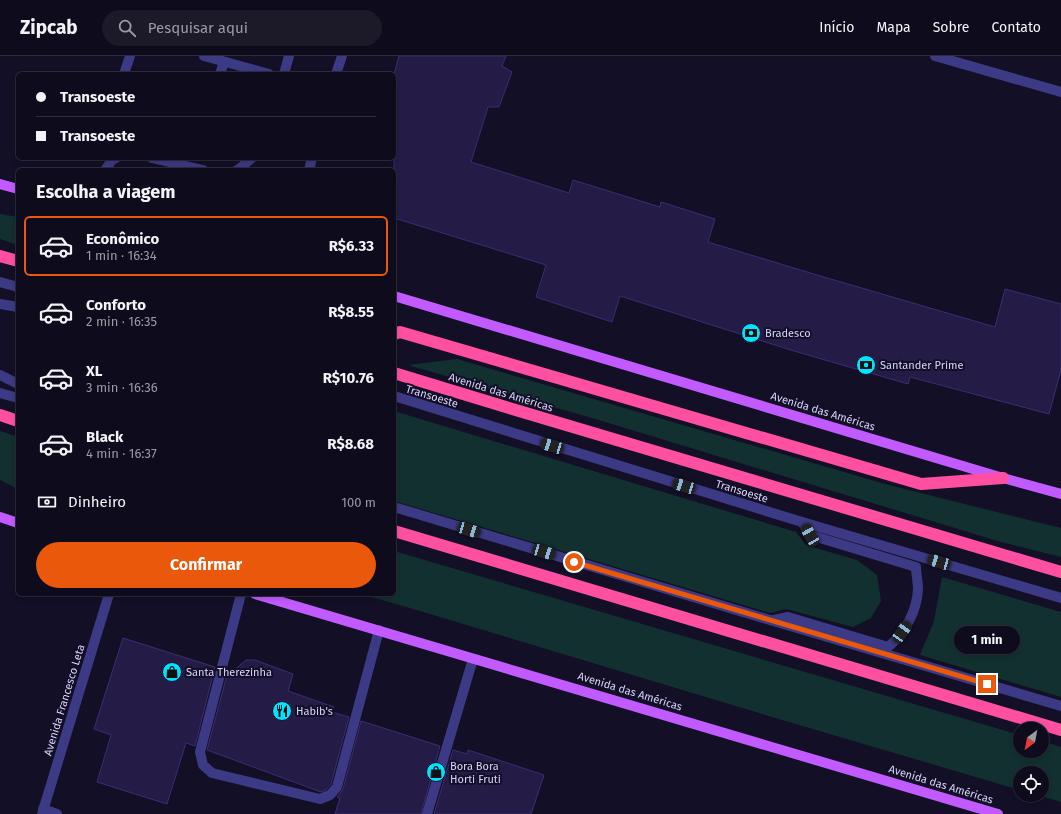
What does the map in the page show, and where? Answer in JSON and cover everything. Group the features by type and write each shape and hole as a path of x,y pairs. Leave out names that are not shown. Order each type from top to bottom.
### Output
{"highway":[{"path":"0,256 16,260"},
{"path":"396,333 400,332 921,484 1003,478"},
{"name":"Avenida das Américas","path":"396,375 1061,572"},
{"path":"0,416 16,420"},
{"path":"396,532 1061,730"}],"main road":[{"path":"0,184 16,188"},
{"name":"Avenida das Américas","path":"396,297 1061,494"},
{"path":"0,517 16,522"},
{"name":"Avenida das Américas","path":"262,596 998,814"}],"street":[{"path":"125,72 130,56"},
{"path":"204,56 262,72"},
{"path":"285,72 289,56"},
{"path":"337,72 342,56"},
{"path":"935,56 1061,92"},
{"path":"221,72 224,62"},
{"path":"160,160 194,168"},
{"path":"239,168 249,160"},
{"path":"0,282 16,286"},
{"path":"0,304 16,307"},
{"path":"0,375 16,383"},
{"path":"0,393 16,397"},
{"name":"Transoeste","path":"396,397 802,522 1061,598"},
{"path":"396,508 1061,706"},
{"path":"770,620 788,618 888,647 897,640 907,625 914,608 918,589 916,567 810,535 802,522"},
{"name":"Avenida Francesco Leta","path":"42,811 108,596"},
{"path":"240,596 200,752 202,765 212,773 320,799 330,796 337,787 379,630"},
{"path":"427,814 473,659"},
{"path":"42,811 57,814"}],"green space":[{"path":"0,214 16,217 16,244 0,239"},
{"path":"457,359 885,484 1061,528 1061,557 1001,542 602,421 408,365"},
{"path":"396,412 796,532 806,545 857,560 877,575 881,601 871,618 853,627 786,609 770,613 396,502"},
{"path":"0,431 16,436 16,488 0,480"},
{"path":"396,552 1013,733 1013,758 1049,758 1049,743 1061,747 1061,802 1049,798 1049,766 1013,766 1013,788 368,596 396,596"},
{"path":"942,577 1061,612 1061,697 920,655 934,621"}],"building":[{"path":"399,56 506,56 502,66 512,72 499,107 488,107 471,162 569,193 573,180 660,207 661,202 715,219 708,242 995,327 1005,289 1061,304 1061,370 1049,414 910,377 908,384 794,351 620,296 612,322 536,297 546,265 396,219 396,168 394,168 394,160 396,160 396,72 395,72"},
{"path":"123,638 215,667 195,746 186,743 167,804 97,782 111,735 94,729"},
{"path":"246,660 255,660 293,674 288,691 334,707 332,712 349,717 331,784 326,790 321,792 207,750 228,671 232,672"},
{"path":"361,721 440,746 421,814 335,814 340,798 337,797 343,789"},
{"path":"453,750 467,754 468,750 544,775 531,814 434,814"}],"place":[{"name":"Bradesco","path":"751,333"},
{"name":"Santander Prime","path":"866,365"},
{"name":"Santa Therezinha","path":"172,672"},
{"name":"Habib's","path":"282,711"},
{"name":"Bora Bora Horti Fruti","path":"436,772"}],"route":[{"path":"574,562 987,684"}]}
